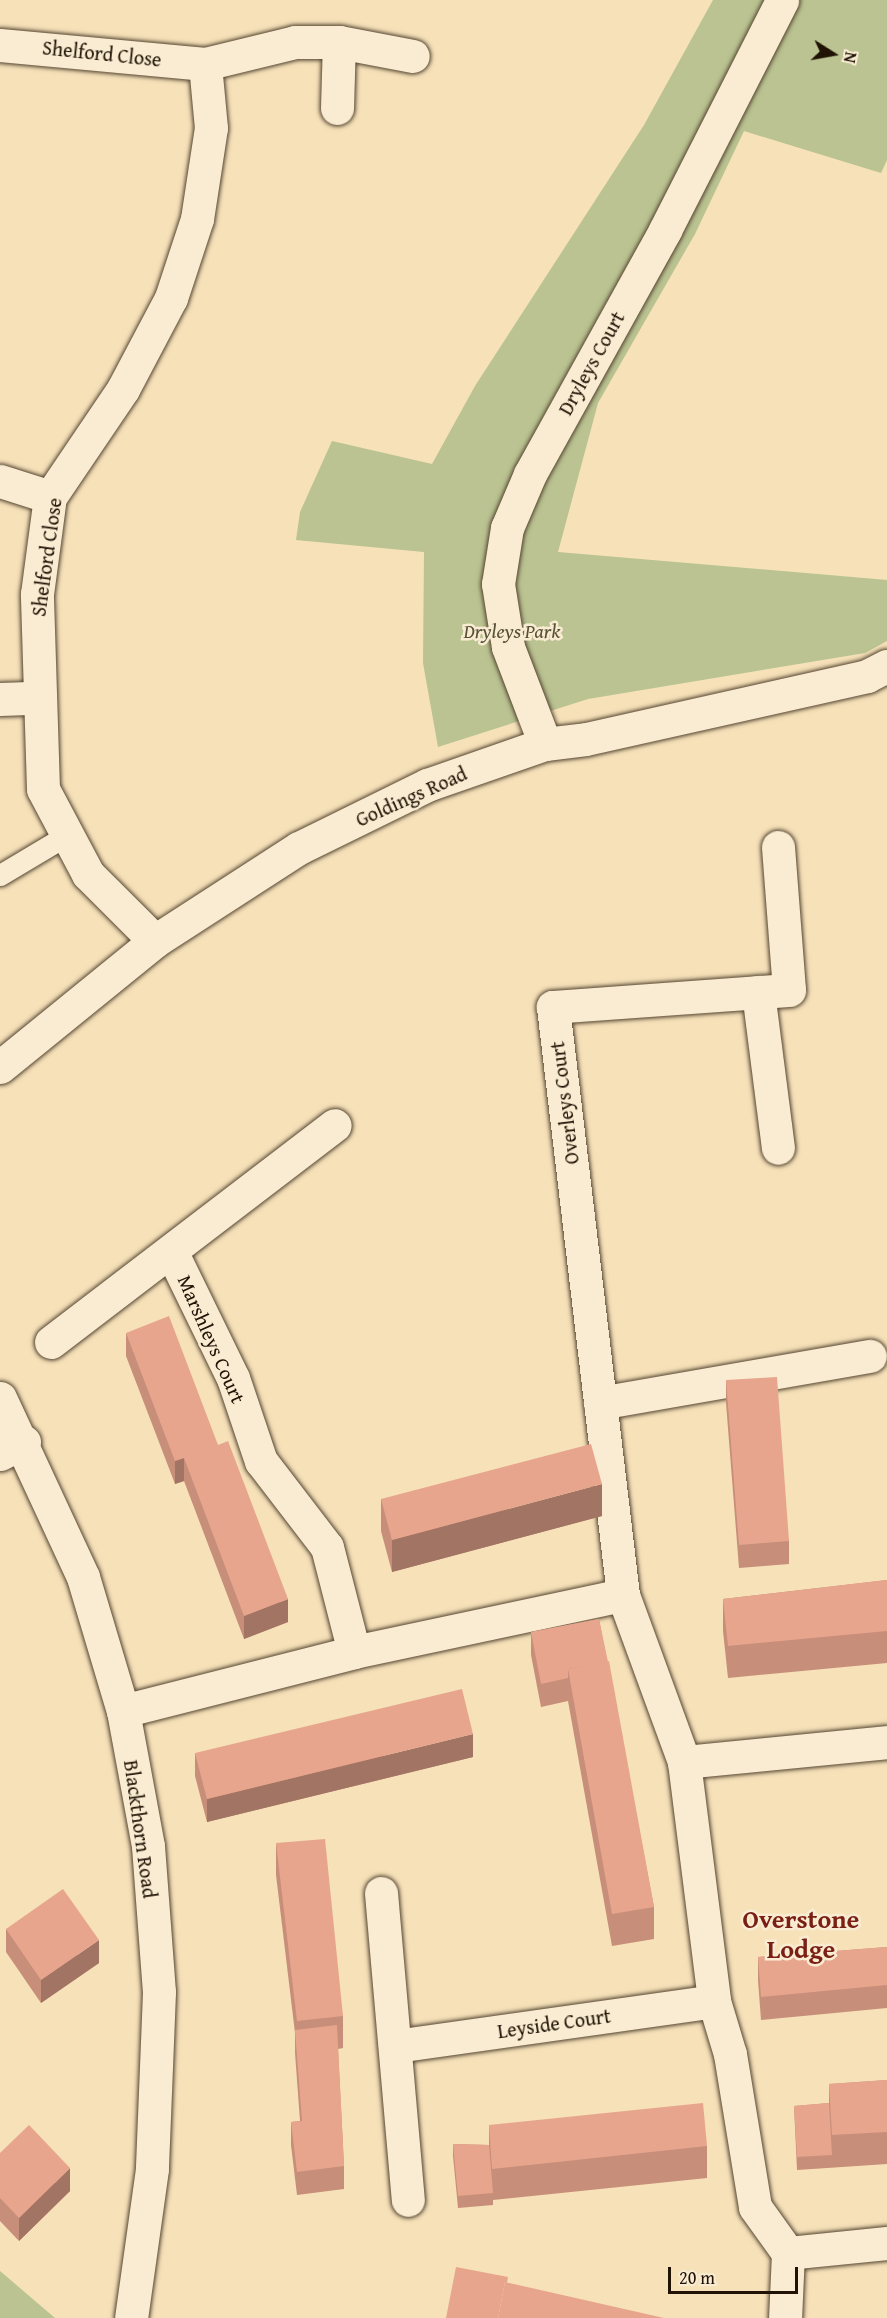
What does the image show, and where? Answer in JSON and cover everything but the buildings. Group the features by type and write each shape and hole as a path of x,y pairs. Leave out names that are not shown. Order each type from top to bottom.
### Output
{"street":[{"name":"Dryleys Court","path":"545,744 508,647 498,584 507,528 530,474 665,230 782,0"},
{"name":"Shelford Close","path":"0,45 205,64 295,42 339,42 413,56"},
{"path":"337,108 339,42"},
{"name":"Shelford Close","path":"155,941 88,874 43,789 36,698 37,594 50,496 123,389 171,298 197,219 211,128 205,64"},
{"path":"0,481 50,496"},
{"name":"Goldings Road","path":"0,1068 155,941 299,848 427,785 545,744 586,740 844,681 887,666"},
{"path":"0,699 36,698"},
{"name":"Overleys Court","path":"623,1595 553,1007 789,990 778,847"},
{"path":"758,992 777,1148"},
{"name":"Marshleys Court","path":"51,1342 335,1125"},
{"name":"Marshleys Court","path":"171,1251 233,1378 261,1461 327,1547 354,1652"},
{"path":"600,1403 878,1355"},
{"name":"Blackthorn Road","path":"0,1398 12,1448 83,1577 123,1711 148,1846 159,1992 152,2169 131,2318"},
{"path":"123,1711 354,1652 623,1595 684,1762 714,2001 730,2054 755,2207 788,2253 785,2318"},
{"path":"684,1762 887,1742"},
{"path":"381,1893 408,2200"},
{"name":"Leyside Court","path":"395,2046 714,2001"},
{"path":"788,2253 887,2243"}],"lane":[{"path":"0,876 67,835"}],"green space":[{"name":"Dryleys Park","path":"713,0 887,0 887,160 881,173 744,131 695,234 598,403 558,552 887,580 887,641 865,653 588,699 438,747 423,663 424,552 296,540 300,512 332,441 432,464 475,386 644,125"},
{"path":"0,2271 55,2318 0,2318"}],"district":[{"name":"Overstone Lodge","path":"801,1934"}]}
